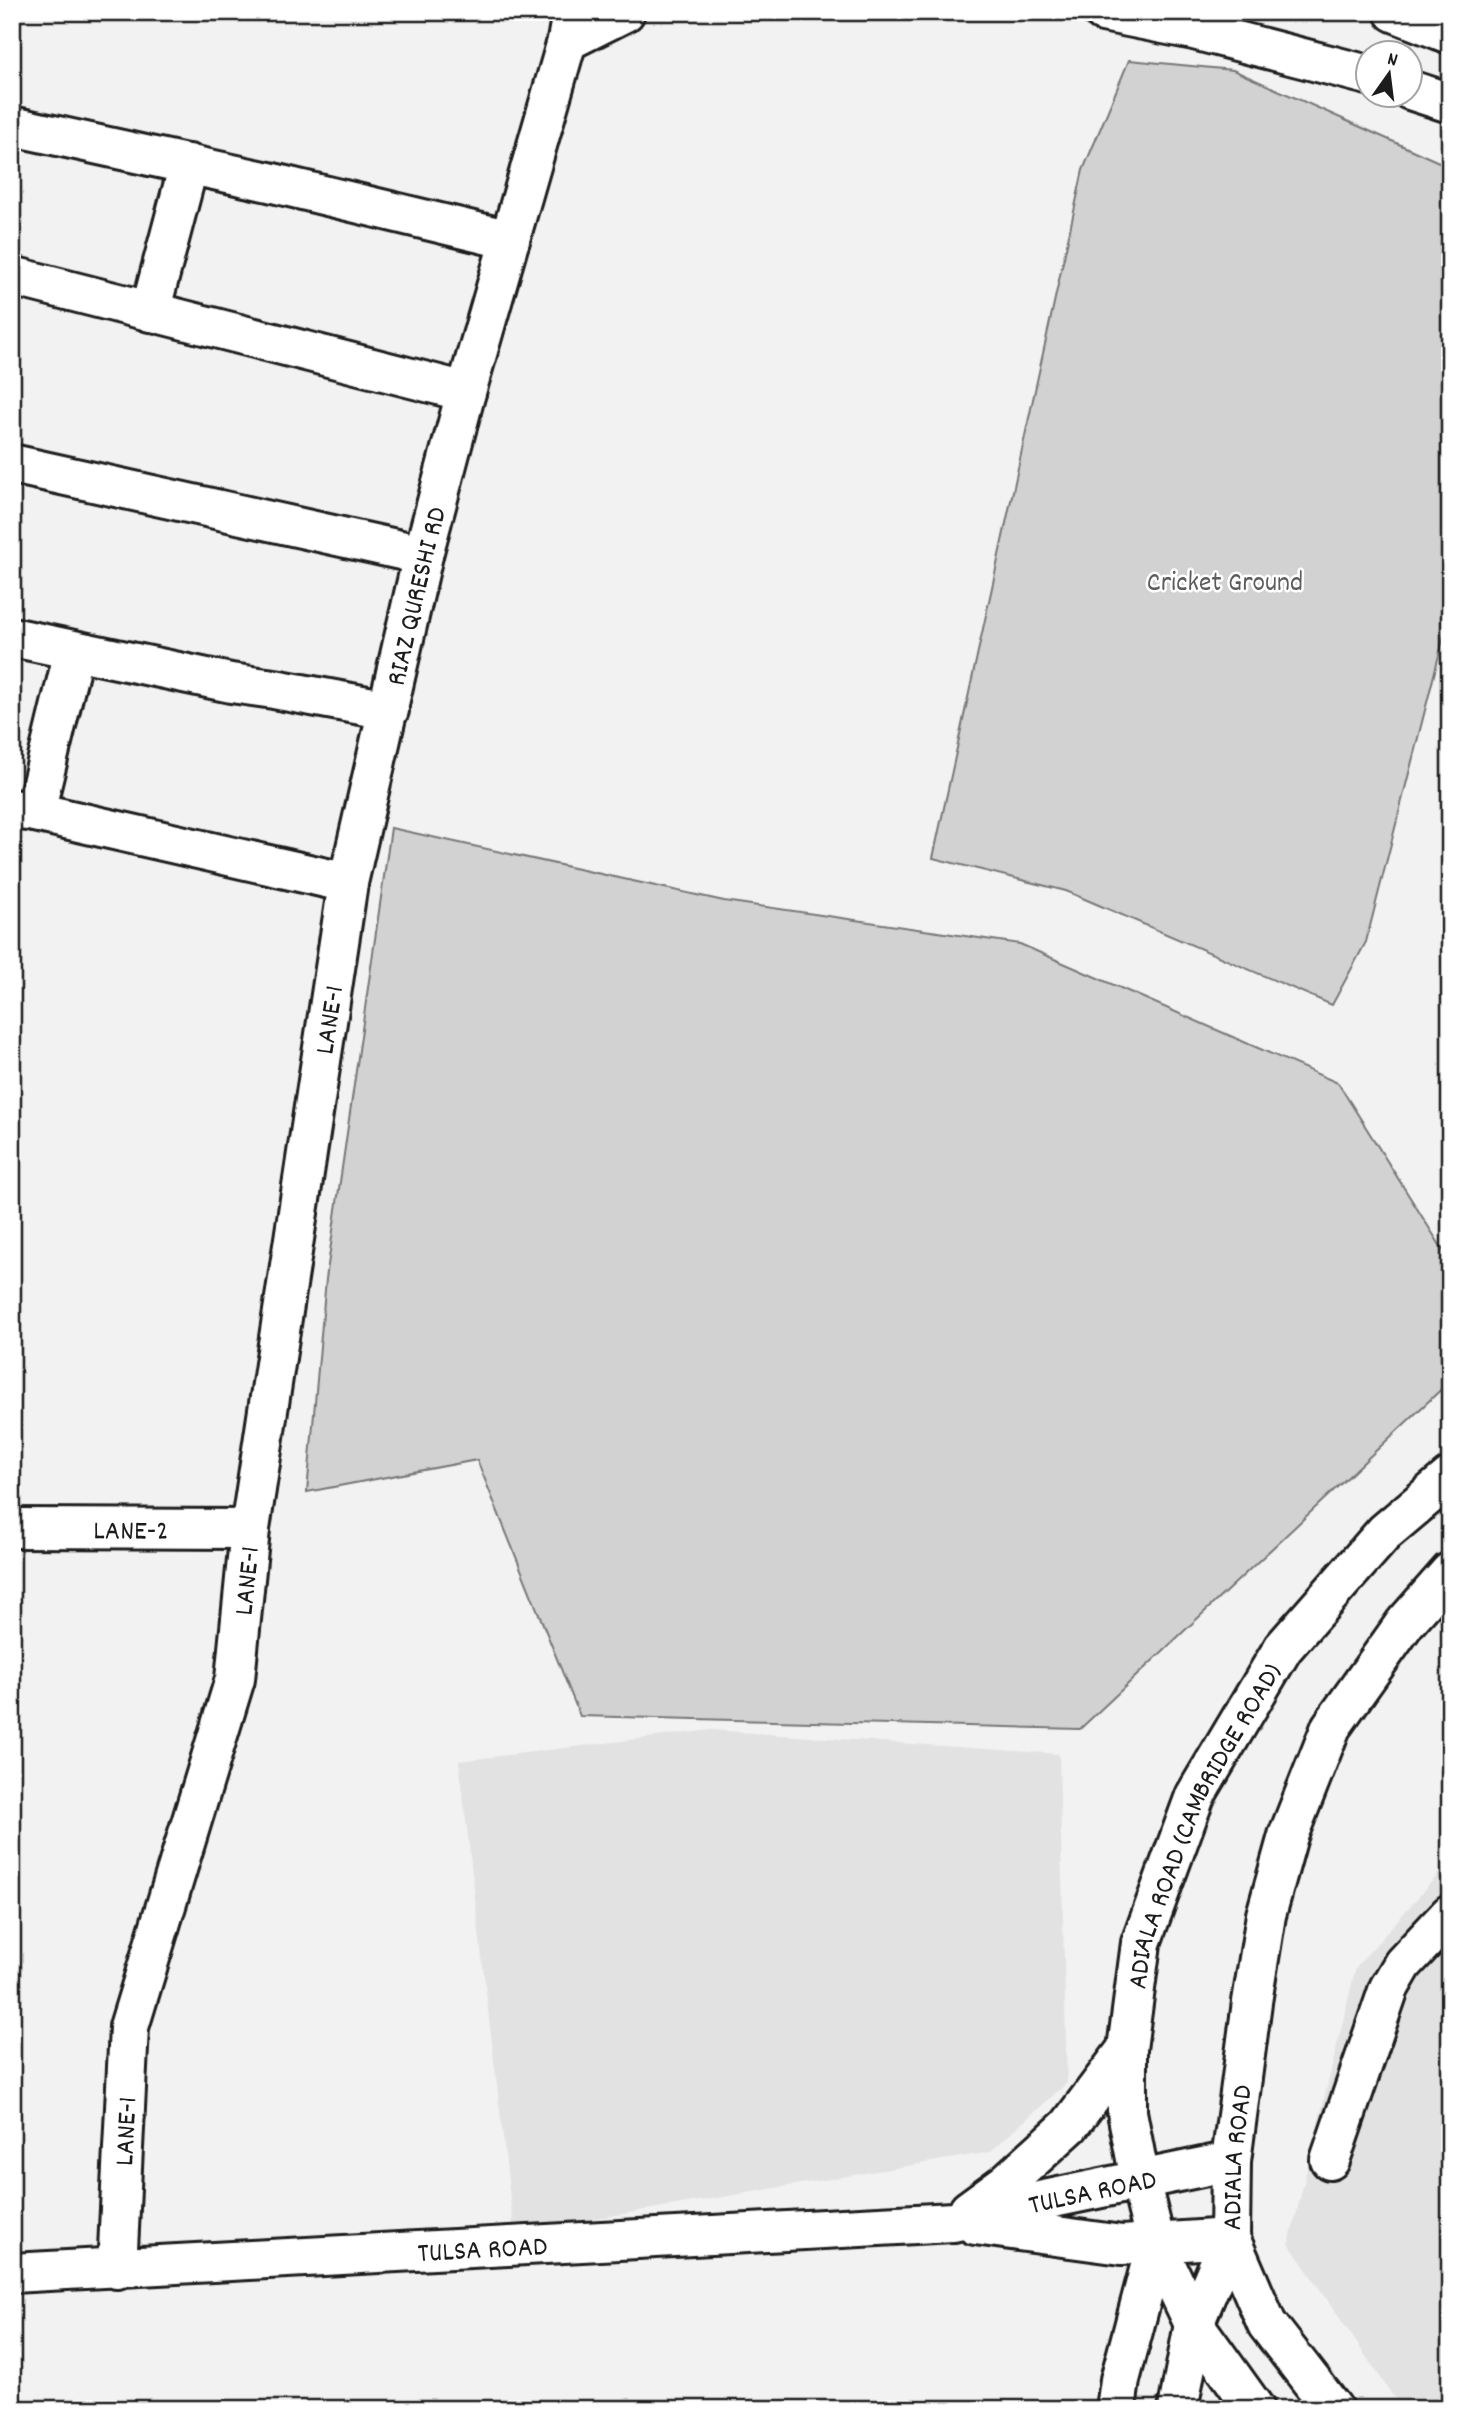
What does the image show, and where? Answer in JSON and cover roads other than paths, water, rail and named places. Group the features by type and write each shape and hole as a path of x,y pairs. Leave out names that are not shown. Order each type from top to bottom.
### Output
{"street":[{"name":"RIAZ QURESHI RD","path":"348,883 423,555 466,391 570,26 625,12"},
{"path":"1103,12 1194,30 1354,72"},
{"path":"1394,12 1450,34"},
{"path":"1424,95 1450,103"},
{"path":"12,126 189,164 510,240"},
{"path":"150,312 189,164"},
{"path":"12,276 466,391"},
{"path":"12,464 423,555"},
{"path":"12,637 231,684 389,710"},
{"path":"74,651 23,811 348,883"},
{"name":"LANE-1","path":"117,2269 129,2027 235,1679 250,1529 348,883"},
{"name":"ADIALA ROAD (CAMBRIDGE ROAD)","path":"1156,2244 1140,2180 1128,2112 1127,2049 1141,1943 1195,1796 1283,1648 1385,1532 1450,1477"},
{"name":"LANE-2","path":"12,1528 250,1529"},
{"name":"ADIALA ROAD","path":"1334,2409 1267,2324 1230,2238 1231,2161 1252,2001 1266,1915 1285,1849 1331,1727 1405,1623 1450,1572"},
{"path":"1330,2160 1389,1988 1403,1965 1450,1914"},
{"name":"TULSA ROAD","path":"953,2221 1006,2183 1069,2126 1127,2049"},
{"name":"TULSA ROAD","path":"12,2273 953,2221 1231,2161"},
{"name":"TULSA ROAD","path":"953,2221 1122,2245 1230,2238"},
{"path":"1178,2409 1194,2324 1230,2238"},
{"path":"1156,2244 1194,2324 1255,2409"},
{"path":"1116,2409 1120,2380 1156,2244"}],"park label":[{"name":"Cricket Ground","path":"1225,580"}]}
